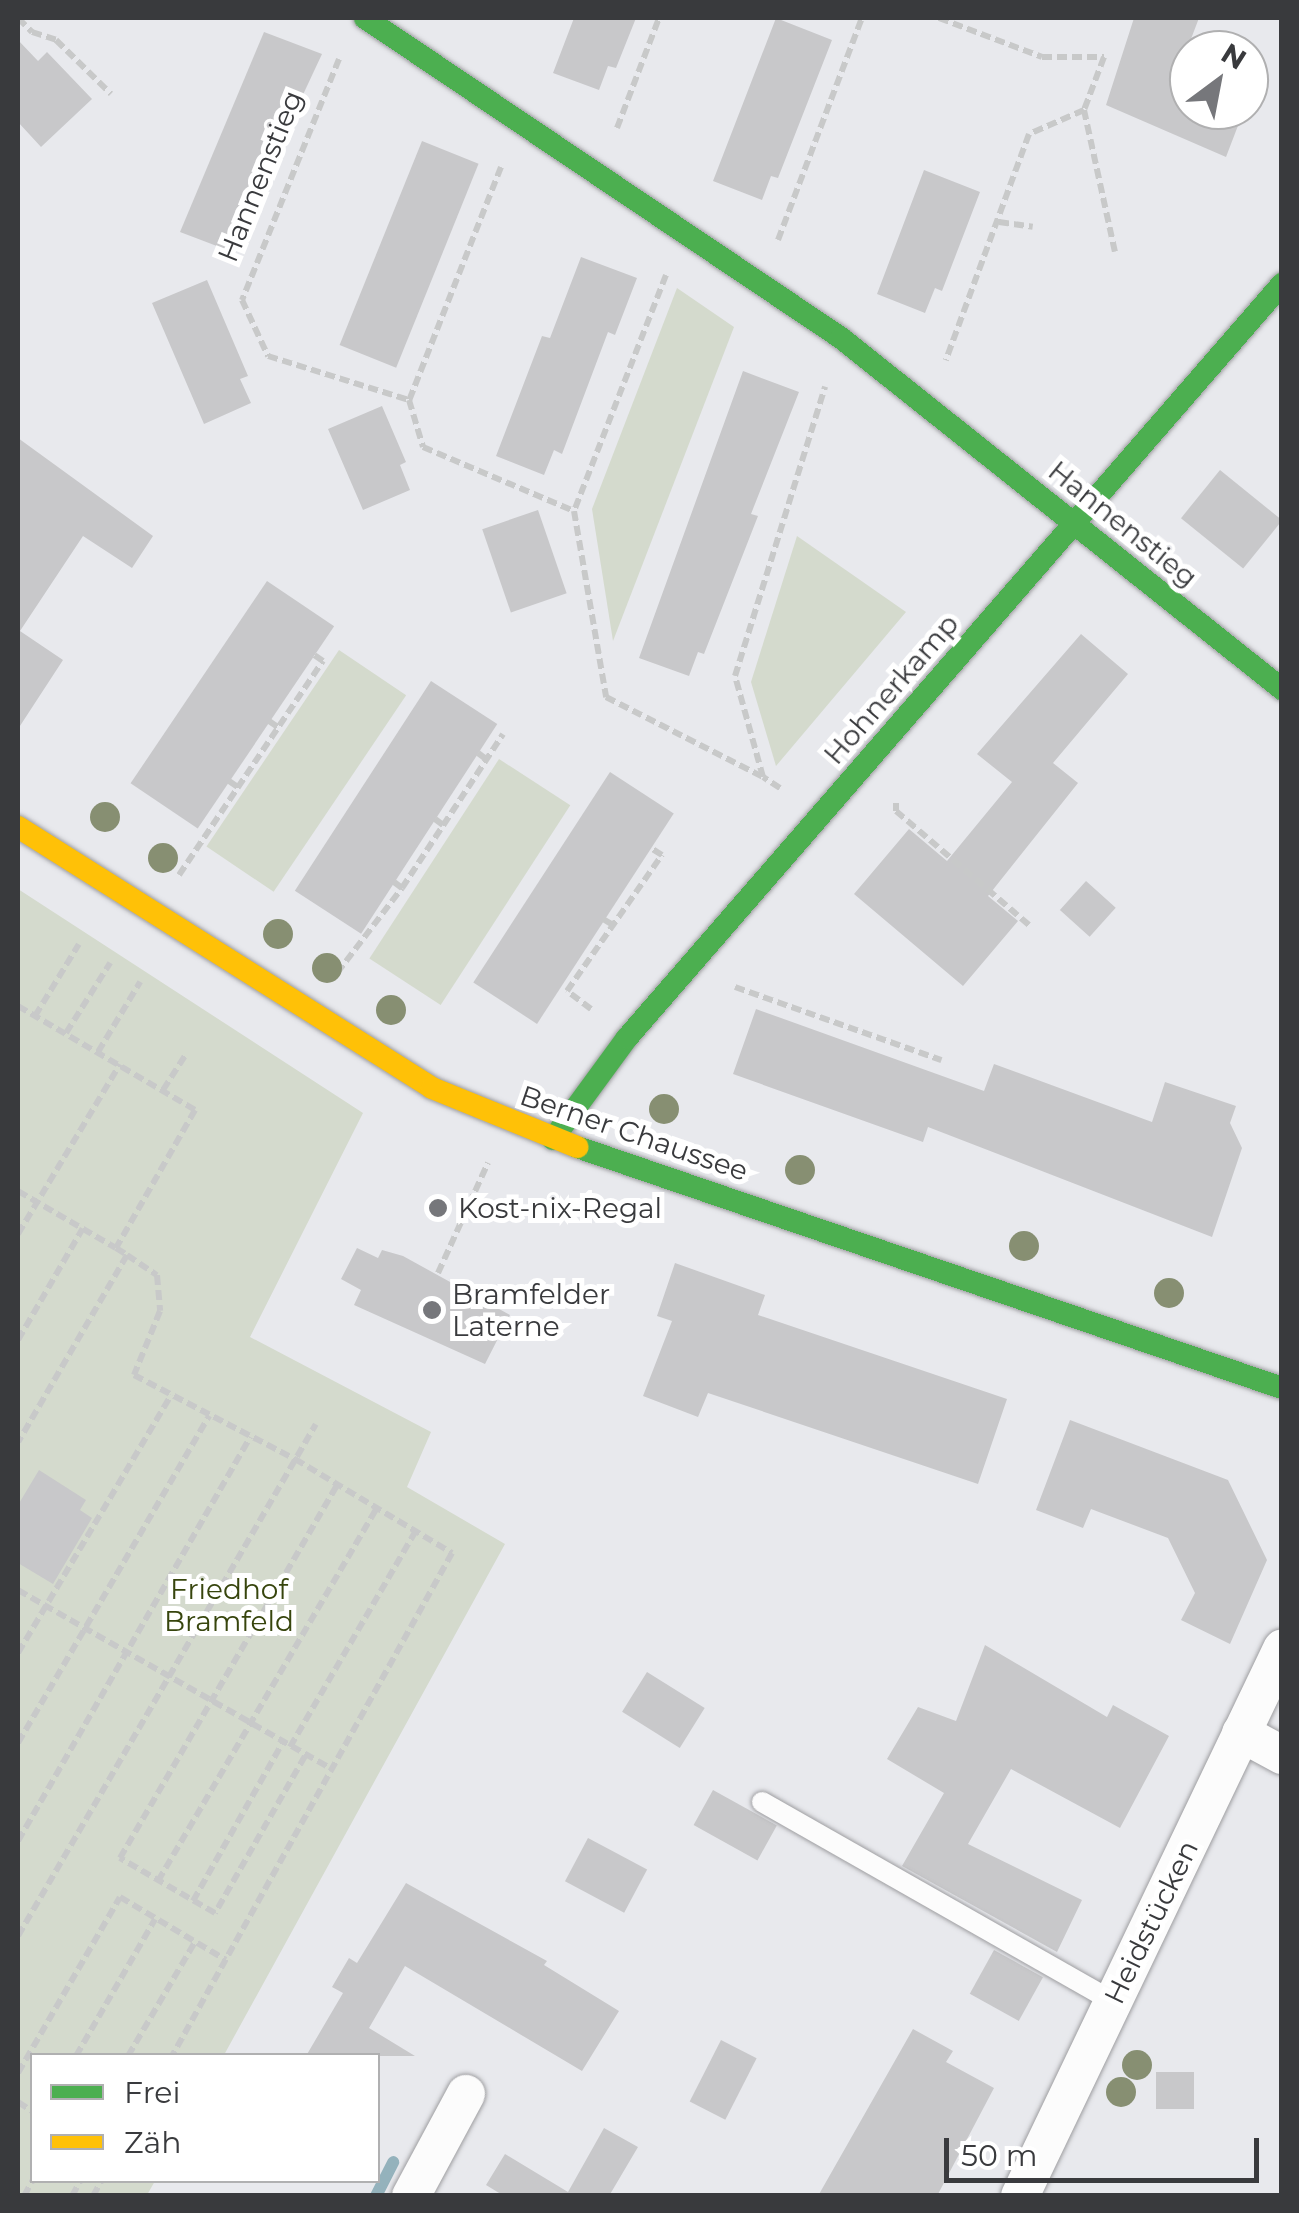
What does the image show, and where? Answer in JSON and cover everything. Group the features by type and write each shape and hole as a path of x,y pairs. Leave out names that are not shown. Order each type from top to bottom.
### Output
{"street":[{"name":"Hannenstieg","path":"366,18 841,338 1282,689"},
{"name":"Hohnerkamp","path":"553,1139 628,1038 1282,284"},
{"name":"Berner Chaussee","path":"18,826 306,1014 432,1088 553,1139 1282,1388"},
{"name":"Heidstücken","path":"1020,2196 1282,1649"},
{"path":"1241,1733 1282,1755"},
{"path":"411,2196 466,2094"}],"lane":[{"path":"762,1802 1113,2000"}],"path":[{"path":"18,18 32,32 56,40 111,94"},
{"path":"599,176 659,18"},
{"path":"760,284 862,18"},
{"path":"939,18 1042,57 1104,57 1084,110 1115,252"},
{"name":"Hannenstieg","path":"342,53 242,300 268,356 409,400"},
{"path":"927,407 1000,222 1029,134 1084,110"},
{"path":"519,121 409,400 423,447 574,511"},
{"path":"1000,222 1033,227"},
{"path":"682,232 574,511 606,697 763,777 822,814"},
{"path":"763,777 736,676 841,338"},
{"path":"153,915 323,660 314,655"},
{"path":"270,722 278,728"},
{"path":"306,1014 402,888 503,734"},
{"path":"478,753 486,759"},
{"path":"229,780 238,787"},
{"path":"895,792 896,812 1030,924"},
{"path":"435,819 444,825"},
{"path":"566,990 662,856 651,848"},
{"path":"394,882 402,888"},
{"path":"603,918 613,925"},
{"path":"36,1016 78,944"},
{"path":"66,1033 110,963"},
{"path":"687,969 942,1060"},
{"path":"98,1052 140,982"},
{"path":"559,985 628,1038"},
{"path":"18,1006 195,1110 116,1248"},
{"path":"164,1090 186,1054"},
{"path":"18,1234 120,1064"},
{"path":"438,1273 503,1119"},
{"path":"18,1191 157,1275 160,1311 134,1375 295,1460 452,1554 174,2053"},
{"path":"18,1340 83,1228"},
{"path":"18,1442 126,1255"},
{"path":"18,1652 171,1395"},
{"path":"18,1743 208,1416"},
{"path":"18,1936 316,1424"},
{"path":"18,1841 250,1437"},
{"path":"305,1756 215,1913 120,1858 337,1485"},
{"path":"158,1881 377,1508"},
{"path":"193,1901 415,1532"},
{"path":"18,1590 333,1770"},
{"path":"18,2073 120,1897 226,1960"},
{"path":"78,2053 155,1918"},
{"path":"130,2053 195,1942"}],"green space":[{"path":"677,288 734,327 613,641 592,509"},
{"path":"797,536 906,612 776,766 751,682"},
{"path":"339,650 406,695 274,892 206,846"},
{"path":"499,759 570,805 441,1005 369,959"},
{"name":"Friedhof Bramfeld","path":"18,889 363,1113 250,1337 431,1432 407,1487 505,1544 225,2053 30,2053 30,2183 154,2183 147,2195 18,2195"}],"building":[{"path":"574,18 636,18 616,68 608,66 599,90 553,73"},
{"path":"776,18 832,40 778,178 771,176 762,200 713,181"},
{"path":"1134,18 1199,18 1194,30 1169,30 1169,130 1236,130 1226,157 1106,105"},
{"path":"264,32 322,54 230,251 180,232"},
{"path":"18,40 38,61 47,52 92,99 41,147 18,122"},
{"path":"422,141 479,164 396,368 340,345"},
{"path":"924,170 980,192 942,291 935,288 925,313 877,294"},
{"path":"581,257 637,278 615,335 608,332 562,454 554,450 544,475 496,456 542,336 550,338"},
{"path":"207,280 248,376 240,379 251,403 204,424 152,303"},
{"path":"743,371 799,392 751,514 758,516 704,654 698,652 689,676 639,658"},
{"path":"382,406 406,462 400,465 410,490 363,510 328,429"},
{"path":"18,438 153,536 132,568 83,536 20,631 63,660 18,729"},
{"path":"1220,470 1282,520 1243,569 1181,518"},
{"path":"538,510 567,593 511,612 482,529"},
{"path":"267,581 334,626 198,829 131,783"},
{"path":"1081,634 1128,674 1053,763 1078,783 988,896 1018,921 963,986 854,894 909,829 947,861 1012,782 977,754"},
{"path":"431,681 497,724 361,934 295,891"},
{"path":"610,772 674,813 537,1024 473,983"},
{"path":"1086,881 1116,908 1090,937 1060,910"},
{"path":"756,1009 984,1091 994,1064 1152,1122 1165,1082 1236,1106 1230,1123 1242,1148 1212,1237 928,1127 923,1142 733,1074"},
{"name":"Bramfelder Laterne","path":"357,1248 378,1258 382,1250 403,1256 510,1315 485,1364 354,1305 361,1290 341,1279"},
{"path":"675,1263 765,1295 758,1315 1007,1399 978,1484 708,1393 698,1417 643,1396 672,1321 657,1316"},
{"path":"1070,1420 1228,1480 1267,1560 1230,1644 1181,1620 1195,1593 1168,1538 1091,1509 1083,1528 1036,1510"},
{"path":"39,1470 86,1500 80,1510 92,1518 53,1584 18,1563 18,1505"},
{"path":"985,1645 1107,1717 1113,1705 1169,1736 1120,1828 1011,1769 968,1844 1082,1900 1057,1952 902,1866 944,1793 887,1759 918,1707 956,1721"},
{"path":"647,1672 705,1708 680,1748 622,1712"},
{"path":"713,1790 777,1825 757,1860 694,1825"},
{"path":"588,1838 647,1869 624,1913 565,1881"},
{"path":"406,1883 547,1961 544,1965 619,2011 582,2071 405,1966 369,2028 415,2056 308,2053 343,1993 332,1987 349,1958 357,1963"},
{"path":"994,1950 1043,1977 1019,2021 970,1994"},
{"path":"913,2029 953,2051 946,2062 994,2088 937,2196 818,2196"},
{"path":"721,2040 757,2058 725,2120 690,2101"},
{"path":"1156,2072 1194,2072 1194,2109 1156,2109"},
{"path":"604,2128 638,2147 609,2196 504,2196 486,2185 505,2154 568,2192"}],"waterway":[{"path":"376,2196 393,2162"}],"traffic: fast":[{"path":"365,18 841,338 1282,689"},
{"path":"553,1139 627,1038 1282,284"},
{"path":"577,1147 1282,1388"}],"traffic: slow":[{"path":"18,827 432,1088 577,1147"}],"place":[{"name":"Kost-nix-Regal","path":"438,1208"},
{"name":"Bramfelder Laterne","path":"432,1310"}]}
